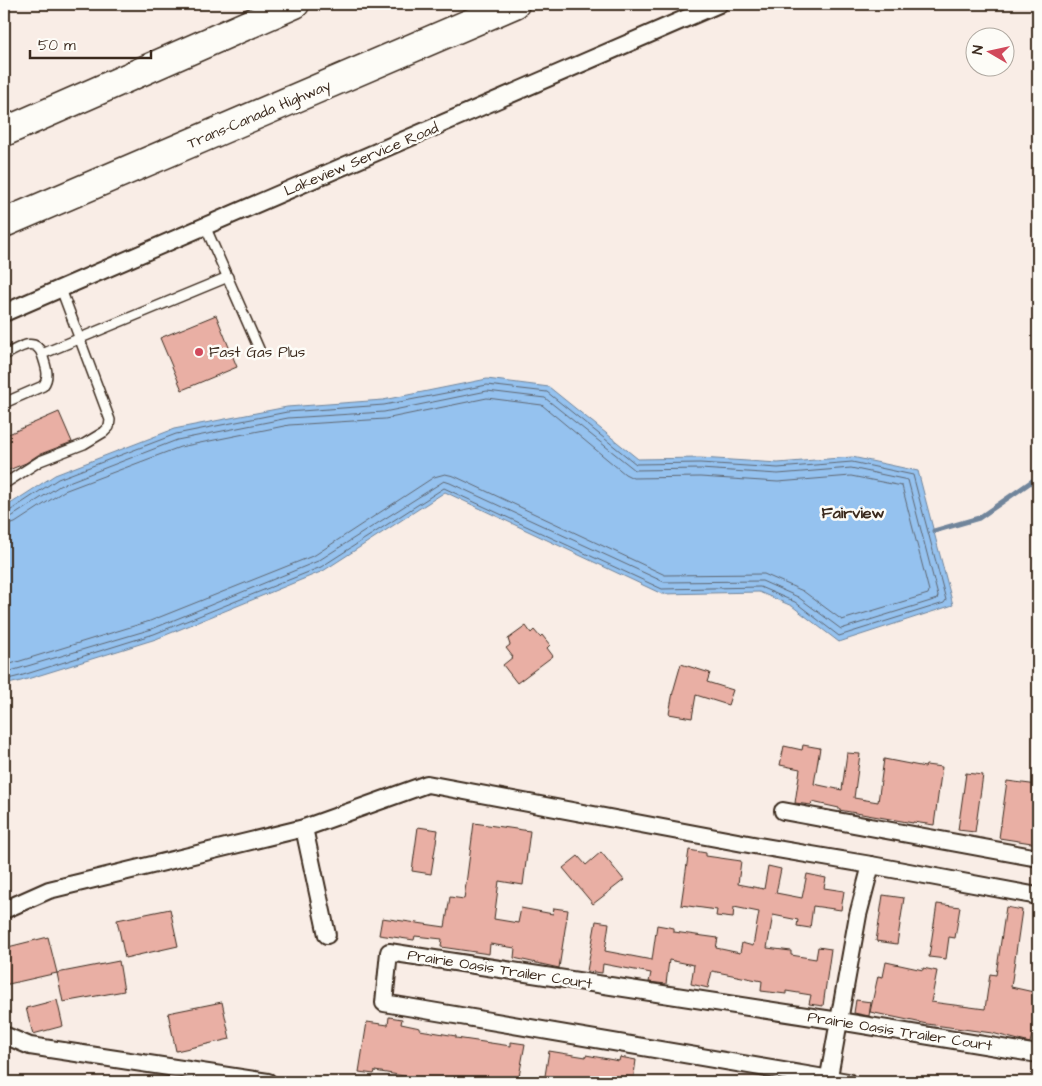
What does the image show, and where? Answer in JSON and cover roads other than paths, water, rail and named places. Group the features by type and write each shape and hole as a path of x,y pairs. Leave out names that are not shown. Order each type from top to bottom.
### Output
{"highway":[{"path":"4,132 295,4"},
{"name":"Trans-Canada Highway","path":"4,223 515,4"}],"street":[{"name":"Lakeview Service Road","path":"4,314 719,4"},
{"path":"4,910 49,890 304,828 428,784 1038,896"},
{"path":"784,811 1038,858"},
{"path":"304,828 327,935"},
{"path":"829,1081 858,915 871,865"},
{"name":"Prairie Oasis Trailer Court","path":"848,1082 829,1081 384,1004 389,952 839,1021 1038,1054"},
{"path":"4,1035 30,1046 268,1082"}],"lane":[{"path":"205,226 259,349"},
{"path":"42,354 228,277"},
{"path":"4,484 40,461 84,444 109,427 110,420 61,289"},
{"path":"4,355 29,344 35,344 39,347 42,354 48,375 47,381 43,386 4,403"}],"water":[{"path":"487,379 549,387 638,459 700,458 778,463 852,457 918,471 953,605 839,642 792,606 759,592 662,594 445,492 323,571 156,639 4,685 4,508 55,475 174,429 287,407 383,400"}],"waterway":[{"path":"934,531 979,518 1038,477"}],"place":[{"name":"Fast Gas Plus","path":"199,352"}],"district":[{"name":"Fairview","path":"853,512"}]}
